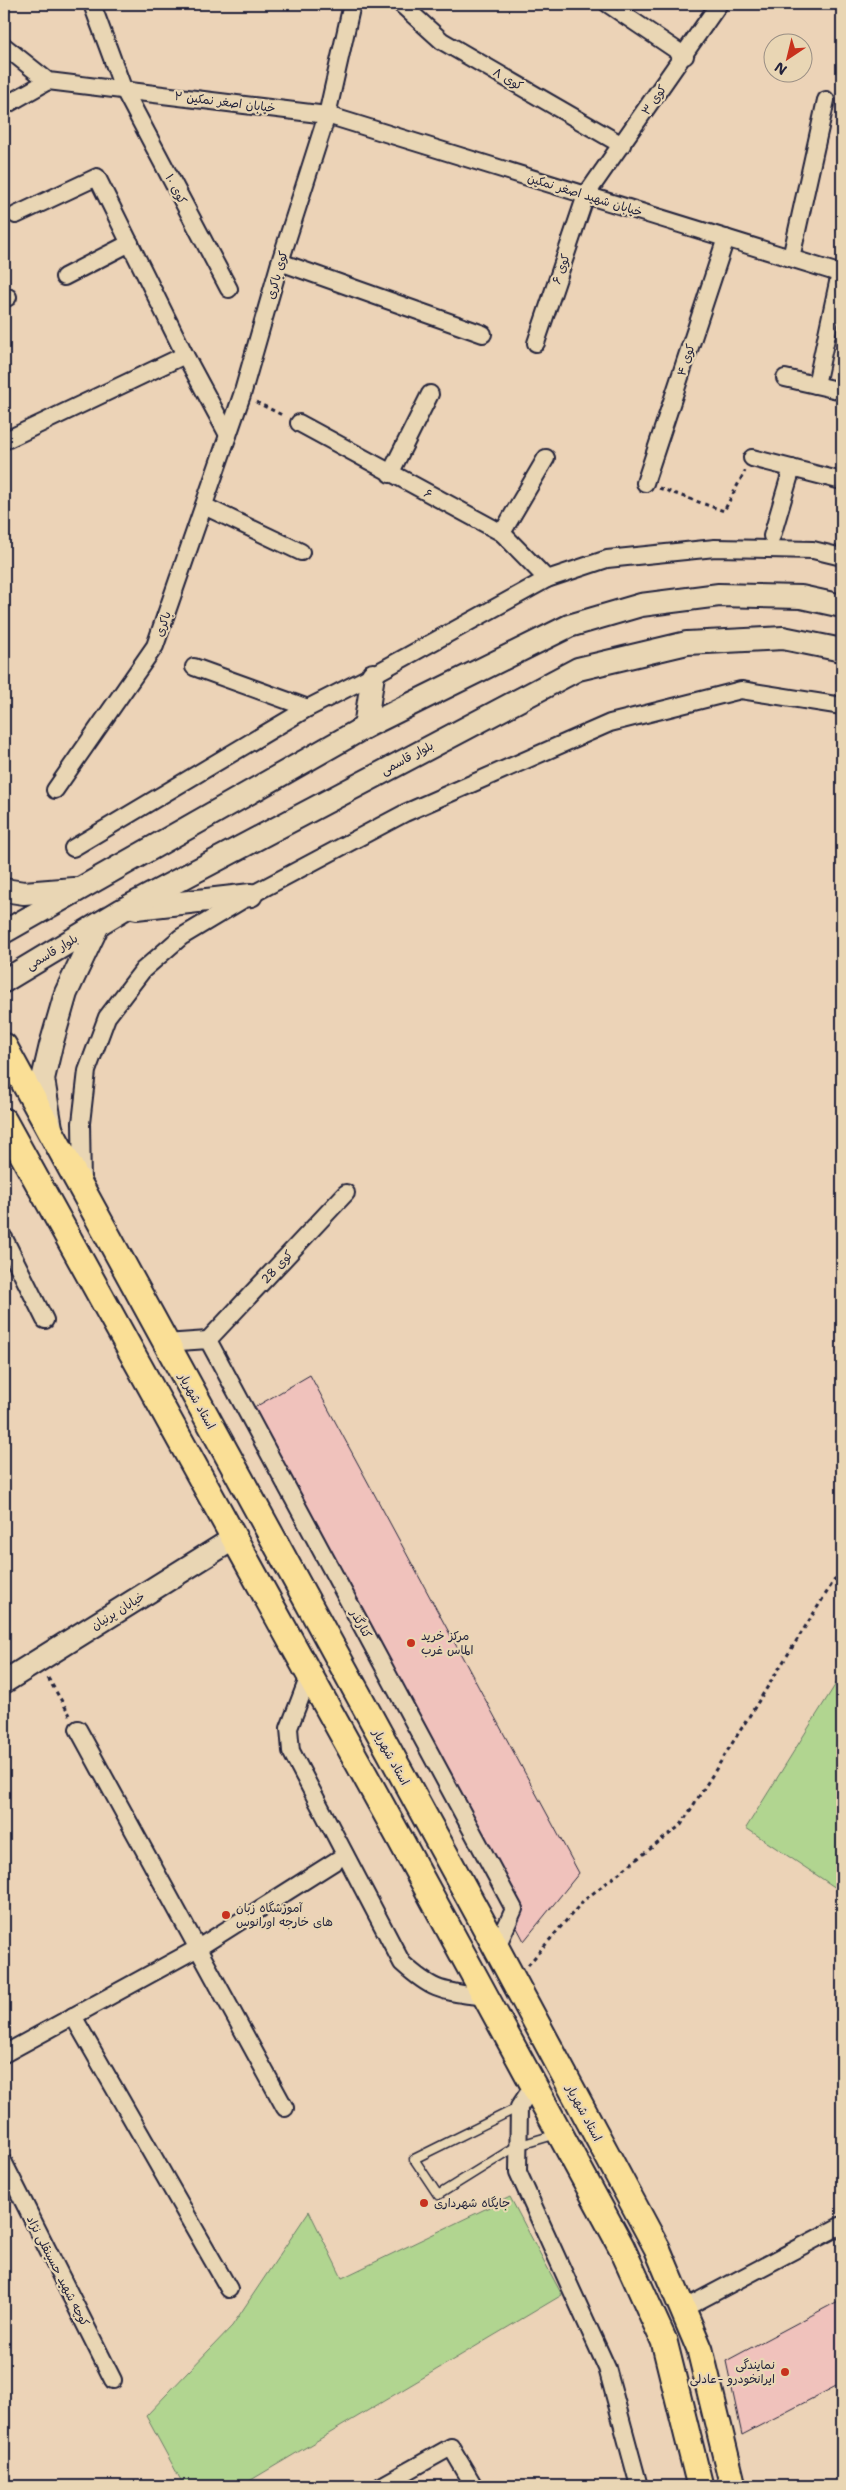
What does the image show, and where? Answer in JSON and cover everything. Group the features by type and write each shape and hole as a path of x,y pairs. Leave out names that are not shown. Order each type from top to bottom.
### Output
{"main road":[{"path":"4,932 365,728 569,626 641,605 719,594 801,597 842,606"},
{"name":"بلوار قاسمی","path":"4,980 122,910 578,669 687,643 783,638 842,650"},
{"path":"365,728 373,675"},
{"path":"4,890 24,892 80,888"},
{"path":"122,910 251,895"},
{"path":"52,1136 43,1079 66,993 98,925"},
{"name":"استاد شهریار","path":"4,1046 477,1912 657,2248 700,2350 734,2486"},
{"path":"4,1121 620,2246 664,2341 700,2486"},
{"name":"خیابان پرنیان","path":"4,1682 233,1539"},
{"path":"447,1928 477,1912"}],"street":[{"name":"کوی ۱۰","path":"92,4 123,88 229,290"},
{"name":"کوی باکری","path":"228,435 242,395 280,262 327,115 352,4"},
{"name":"کوی ۸","path":"401,4 442,41 622,145"},
{"path":"608,4 685,56"},
{"name":"کوی ۳","path":"586,195 720,4"},
{"path":"4,46 48,81 4,106"},
{"name":"خیابان اصغر نمکین ۲","path":"48,81 123,88 327,115"},
{"path":"791,258 826,100"},
{"name":"خیابان شهید اصغر نمکین","path":"327,115 841,274"},
{"path":"16,215 97,177 185,355 228,435"},
{"name":"کوی ۶","path":"536,343 586,195"},
{"name":"کوی ۴","path":"645,483 726,238"},
{"path":"64,277 130,243"},
{"path":"280,262 483,334"},
{"path":"816,385 841,274"},
{"path":"4,441 185,355"},
{"path":"785,378 842,391"},
{"path":"390,474 430,394"},
{"name":"۶","path":"299,423 502,533 547,579"},
{"name":"باکری","path":"55,790 156,646 228,435"},
{"path":"502,533 546,458"},
{"path":"752,458 842,481"},
{"path":"772,536 792,468"},
{"path":"204,506 301,552"},
{"path":"74,848 308,708 373,675 547,579 607,559 715,548 814,550 842,557"},
{"path":"194,667 308,708"},
{"path":"82,1191 81,1123 87,1071 107,1017 143,970 181,937 251,895 405,813 610,723 742,690 842,706"},
{"name":"کوی 28","path":"208,1340 346,1193"},
{"path":"4,1238 45,1320"},
{"path":"165,1343 208,1340"},
{"name":"کنارگذر","path":"208,1340 514,1909 496,1948"},
{"path":"309,1676 289,1728 291,1750 402,1963 423,1982 442,1991 484,1997"},
{"path":"78,1728 285,2108"},
{"path":"4,2054 198,1948 345,1855"},
{"path":"74,2016 229,2289"},
{"path":"533,2086 519,2107 518,2172 607,2368 639,2486"},
{"name":"کوچه شهید حسینقلی نژاد","path":"4,2162 113,2380"},
{"path":"683,2309 842,2225"},
{"path":"381,2486 451,2447 474,2486"}],"lane":[{"path":"519,2107 414,2159 438,2195 517,2146 559,2134"}],"path":[{"path":"242,395 299,423"},
{"path":"645,483 724,511 752,458"},
{"path":"514,1982 583,1901 681,1825 842,1568"},
{"path":"38,1661 78,1728"}],"green space":[{"path":"842,1674 842,1892 746,1828"},
{"path":"510,2197 562,2295 241,2486 184,2486 146,2416 232,2326 309,2211 342,2278"}],"building":[{"name":"مرکز خرید الماس غرب","path":"310,1375 579,1873 524,1941 245,1413"},
{"name":"نمایندگی ایرانخودرو -عادلی","path":"842,2299 842,2383 742,2435 726,2361"}],"place":[{"name":"مرکز خرید الماس غرب","path":"411,1643"},
{"name":"آموزشگاه زبان های خارجه اورانوس","path":"226,1915"},
{"name":"جایگاه شهرداری","path":"424,2203"},
{"name":"نمایندگی ایرانخودرو -عادلی","path":"785,2372"}]}
